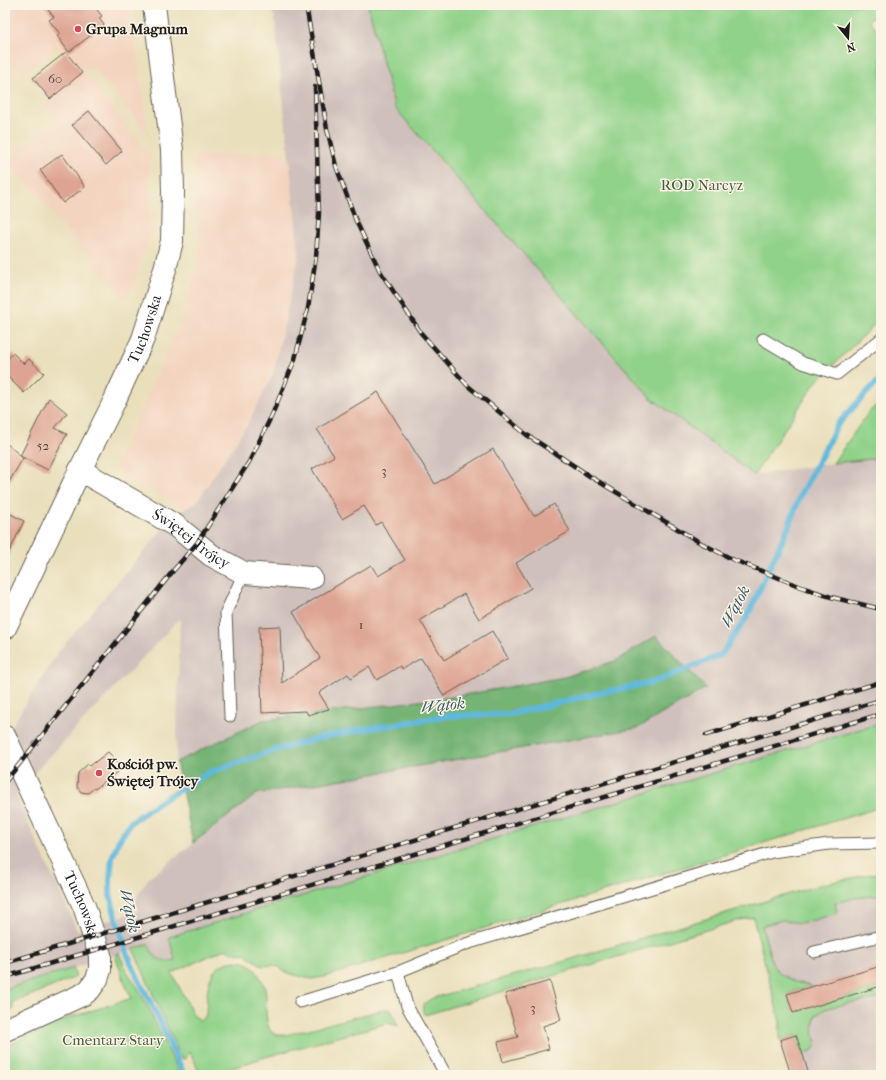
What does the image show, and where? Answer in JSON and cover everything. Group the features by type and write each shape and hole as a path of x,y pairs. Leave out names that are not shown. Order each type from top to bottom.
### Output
{"street":[{"name":"Tuchowska","path":"5,628 143,339 164,275 172,241 172,150 154,5"},
{"name":"Świętej Trójcy","path":"80,470 176,526 211,555 244,574 312,578"},
{"name":"Tuchowska","path":"5,737 84,906 100,955 100,970 94,984 84,994 5,1030"}],"lane":[{"path":"763,339 803,363 837,374 881,339"},
{"path":"230,716 226,612 244,574"},
{"path":"300,1002 398,972 466,944 772,852 829,844 881,842"},
{"path":"814,952 881,936"},
{"path":"398,972 407,1006 446,1075"}],"shaded area":[{"path":"5,5 129,5 149,136 93,66 83,73 95,85 150,155 150,237 127,300 6,160 58,121 44,104 82,73 66,52 57,48 22,75 5,53"},
{"path":"270,5 368,5 395,108 651,398 754,475 833,463 881,458 881,723 275,904 170,937 176,960 159,960 151,952 148,945 5,989 5,737 58,652 161,531 185,509 196,503 247,425 273,375 299,256 275,19","holes":["180,618 176,762 263,720 452,697 565,677 615,661 656,636 638,728 257,794 148,879 137,896 136,901 138,911 77,930 16,796 37,770"]},
{"path":"279,153 289,160 299,256 273,375 247,425 196,503 185,509 117,471 116,465 186,310 200,246 194,156"},
{"path":"881,884 881,1075 809,1075 796,1035 780,1040 780,1022 753,917"}],"green space":[{"name":"ROD Narcyz","path":"368,5 881,5 881,11 869,20 881,37 881,318 816,382 754,475 651,398 395,108"},
{"path":"881,401 881,458 833,463 868,413"},
{"path":"656,636 706,688 638,728 257,794 193,843 176,762 263,720 452,697 565,677 615,661"},
{"path":"881,723 881,807 324,977 312,979 291,974 273,965 263,966 245,954 231,952 225,949 172,973 194,1016 200,1020 206,1015 208,988 213,973 224,964 240,961 249,964 257,972 262,981 266,995 266,1015 268,1024 271,1032 277,1035 286,1035 386,1009 391,1010 398,1026 388,1023 262,1058 221,1072 222,1075 198,1075 196,1065 190,1051 187,1057 184,1059 181,1058 133,949 148,944 155,956 161,960 175,960 169,937"},
{"path":"881,872 881,895 855,898 835,903 837,913 814,920 800,923 782,920 762,926 773,966 782,975 795,982 812,986 787,994 793,1012 881,986 881,998 848,1003 825,1009 815,1016 813,1029 816,1045 813,1050 803,1055 796,1035 780,1040 780,1022 753,917 425,1015 423,1012 424,1005 433,998 565,961 823,884"},
{"name":"Cmentarz Stary","path":"119,953 126,970 149,1009 180,1075 5,1075 5,1047 62,1020 132,998 127,989 115,955"},
{"path":"73,968 76,977 12,1003 14,1009 5,1013 5,989"}],"building":[{"name":"Grupa Magnum","path":"44,5 93,5 102,16 99,18 104,25 69,52 57,36 60,34 49,20 54,17"},
{"path":"66,52 82,73 50,99 33,78"},
{"path":"89,111 122,151 106,165 72,125"},
{"path":"62,154 85,187 63,203 40,170"},
{"path":"13,353 24,364 29,359 44,373 24,393 5,374 5,362"},
{"path":"378,392 435,484 493,449 534,516 554,504 570,531 516,563 531,588 479,619 464,594 420,620 444,660 492,631 508,658 444,696 421,658 402,669 400,666 377,680 369,667 351,678 348,674 319,693 329,709 308,715 306,711 262,713 259,627 280,626 282,683 320,658 293,612 371,565 378,576 405,560 381,522 376,525 364,506 342,519 312,469 334,456 317,429"},
{"path":"49,398 67,413 55,428 67,434 48,470 20,456"},
{"path":"5,442 23,458 5,489"},
{"path":"5,511 24,521 5,561"},
{"name":"Kościół pw. Świętej Trójcy","path":"108,752 122,768 95,789 94,788 88,793 81,792 77,787 78,773 88,764 90,766"},
{"path":"881,966 881,986 793,1013 787,994"},
{"path":"550,981 561,1020 543,1026 549,1049 503,1062 498,1042 518,1037 505,994"},
{"path":"796,1035 809,1075 791,1075 780,1040"}],"waterway":[{"name":"Wątok","path":"184,1075 129,958 119,929 110,895 112,858 118,842 131,822 161,801 210,772 276,750 319,738 359,730 448,716 510,714 595,694 651,683 721,655 747,617 787,530 801,494 838,424 881,379"}],"railway":[{"path":"306,5 327,129 336,166 356,221 380,271 421,333 468,386 527,435 591,477 701,543 734,560 804,588 831,597 881,609"},
{"path":"5,782 197,543 249,462 272,415 295,359 308,308 316,257 319,214 315,87"},
{"path":"706,735 881,682"},
{"path":"5,963 881,700"},
{"path":"5,977 881,714"}],"place":[{"name":"Grupa Magnum","path":"78,29"},
{"name":"Kościół pw. Świętej Trójcy","path":"99,773"}]}
